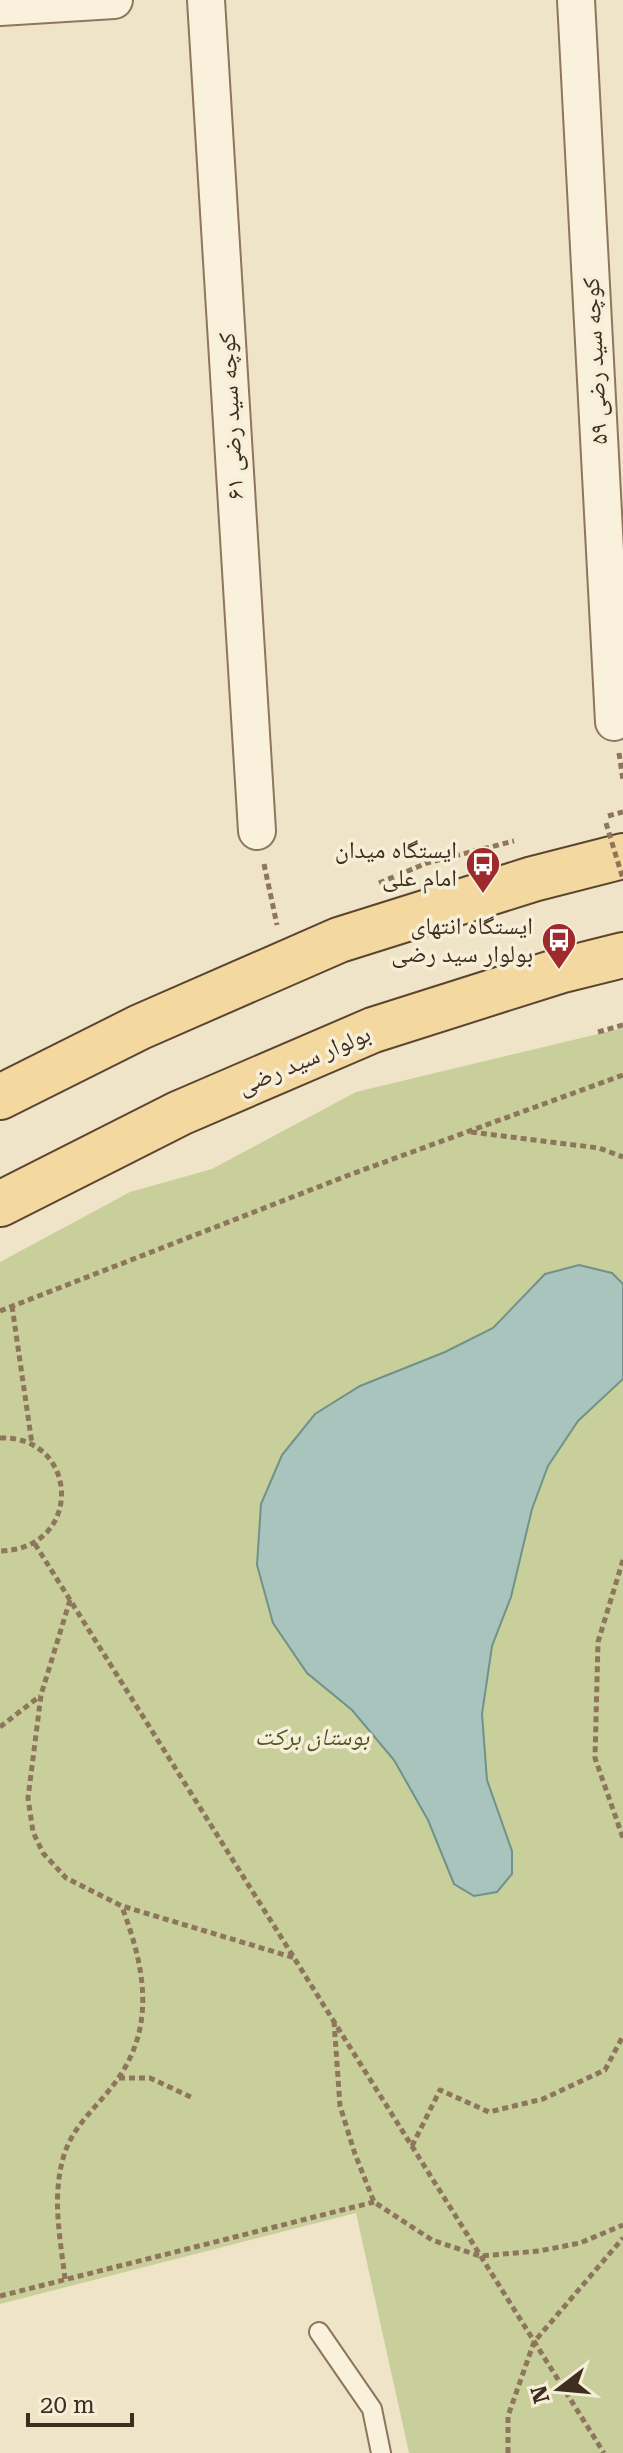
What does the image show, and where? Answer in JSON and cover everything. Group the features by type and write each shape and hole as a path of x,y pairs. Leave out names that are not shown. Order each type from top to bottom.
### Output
{"main road":[{"path":"0,1097 140,1027 339,940 533,879 615,840"},
{"name":"بولوار سید رضی","path":"0,1204 180,1113 373,1030 559,971 623,955"}],"street":[{"path":"0,7 114,0"},
{"name":"کوچه سید رضی ۶۱","path":"206,0 257,831"},
{"name":"کوچه سید رضی ۵۹","path":"576,0 614,722"}],"lane":[{"path":"319,2332 372,2409 381,2453"}],"path":[{"path":"257,831 277,926"},
{"path":"615,840 623,879"},
{"path":"598,1032 623,1025"},
{"path":"0,1311 349,1175 623,1075"},
{"path":"467,1132 599,1148 623,1157"},
{"path":"12,1306 32,1444"},
{"path":"0,1438 32,1444 48,1456 58,1473 63,1493 60,1513 51,1530 35,1544 17,1551 0,1551"},
{"path":"35,1544 604,2453"},
{"path":"623,1560 598,1642 595,1758 623,1838"},
{"path":"70,1599 41,1695 28,1798 33,1832 43,1853 66,1878 122,1906 295,1958"},
{"path":"0,1727 41,1695"},
{"path":"65,2279 56,2194 66,2150 84,2118 118,2078 136,2048 144,1997 137,1948 122,1906"},
{"path":"334,2020 340,2106 374,2202 432,2240 480,2256 539,2251 580,2243 623,2225"},
{"path":"412,2147 440,2090 489,2112 543,2099 605,2070 623,2036"},
{"path":"118,2078 150,2078 193,2098"},
{"path":"0,2296 374,2202"},
{"path":"508,2453 508,2416 534,2342 623,2238"}],"green space":[{"name":"بوستان برکت","path":"623,1028 623,2453 409,2453 356,2213 0,2304 0,1262 130,1192 212,1169 356,1092"}],"water":[{"path":"579,1265 612,1273 623,1284 623,1379 578,1421 548,1466 532,1509 511,1597 492,1646 482,1714 487,1780 512,1851 512,1874 497,1892 474,1896 454,1884 428,1820 394,1760 352,1710 307,1673 273,1623 257,1565 261,1504 282,1455 315,1414 360,1386 445,1352 493,1328 545,1274"}],"place":[{"name":"ایستگاه میدان امام علی","path":"483,895"},
{"name":"ایستگاه انتهای بولوار سید رضی","path":"559,971"}]}
